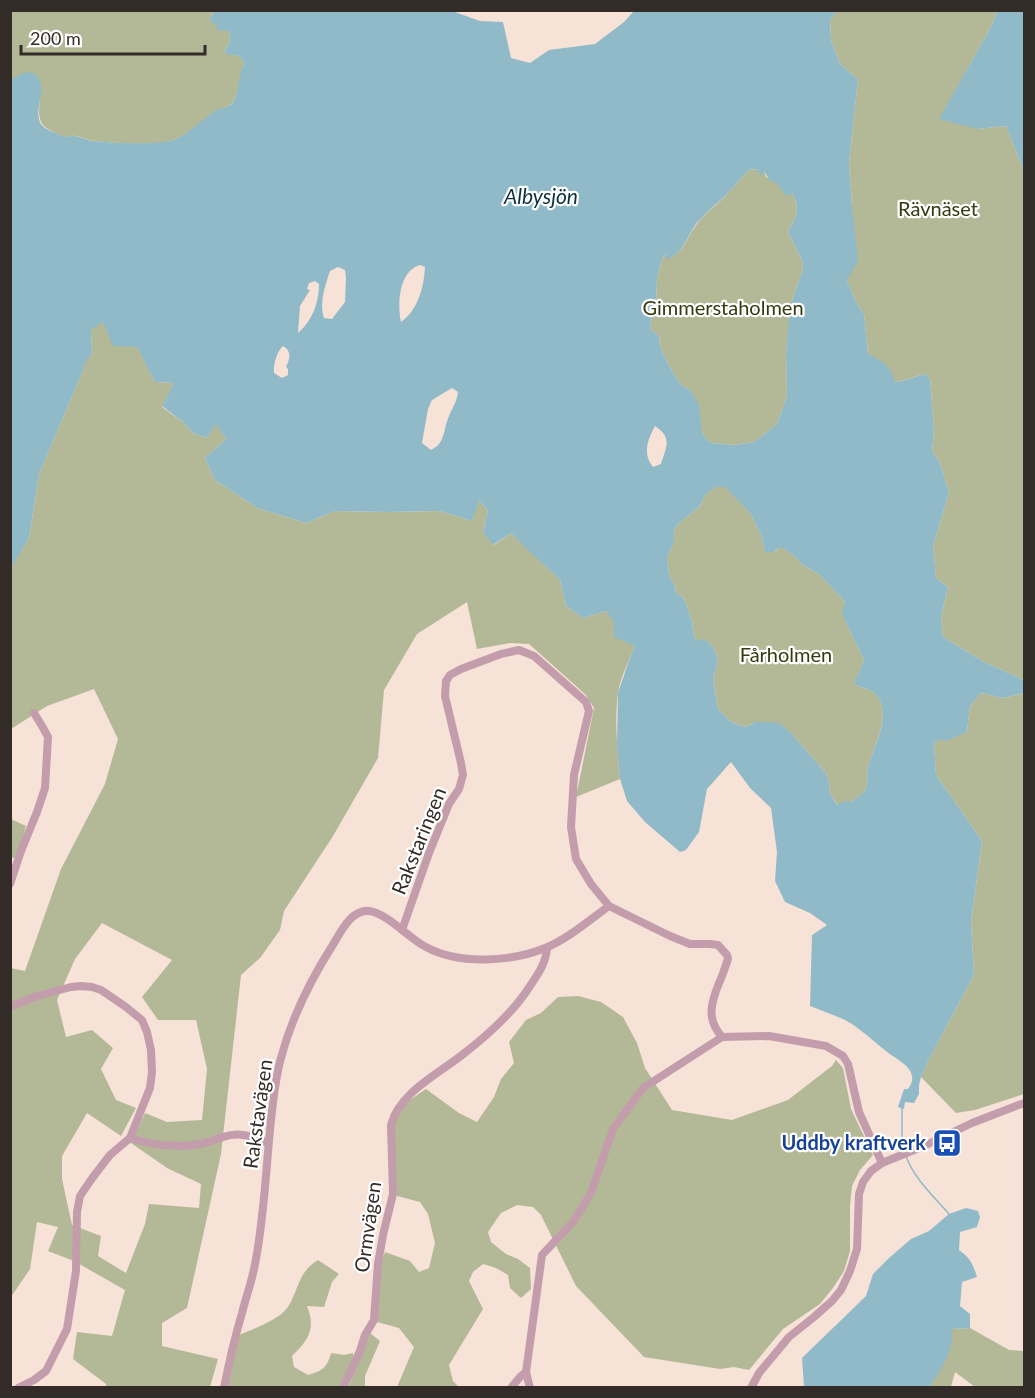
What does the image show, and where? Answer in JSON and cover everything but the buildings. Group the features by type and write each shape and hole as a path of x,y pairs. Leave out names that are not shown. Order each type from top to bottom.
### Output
{"street":[{"name":"Rakstaringen","path":"402,930 429,853 463,776 462,763 445,696 446,681 450,675 461,669 501,654 519,650 534,656 586,702 589,711 574,775 571,827 576,859 591,884 609,906"},
{"path":"10,884 45,788 48,737 34,713"},
{"path":"609,906 669,936 690,944 718,945 724,950 728,959 711,1007 712,1022 722,1037"},
{"name":"Rakstavägen","path":"224,1388 255,1265 262,1221 268,1143 281,1058 296,1013 312,979 349,919 369,911 382,916 425,947 442,954 460,958 499,958 547,948 609,906"},
{"name":"Ormvägen","path":"343,1388 365,1335 374,1320 378,1264 393,1194 391,1125 394,1114 400,1104 417,1088 464,1054 522,999 546,958 547,948"},
{"path":"11,1006 71,987 92,987 101,990 126,1006 142,1020 149,1041 152,1072 150,1088 130,1138 110,1155 80,1196 77,1212 76,1271 67,1329 46,1371 18,1388"},
{"path":"530,1388 526,1372 542,1255 574,1221 591,1192 614,1129 643,1088 722,1037 769,1036 826,1046 843,1056 848,1064 859,1112 882,1163"},
{"path":"751,1388 759,1373 789,1337 832,1301 841,1290 857,1249 858,1200 863,1182 871,1171 882,1163 972,1123 1024,1103"},
{"path":"130,1138 183,1146 203,1144 226,1136 247,1134 268,1143"},
{"path":"511,1388 526,1372"}],"green space":[{"path":"11,11 215,11 210,18 224,30 229,30 230,42 225,50 226,53 239,56 244,63 237,92 230,105 171,141 122,143 62,136 43,125 39,110 41,85 11,79"},
{"name":"Rävnäset","path":"835,11 997,11 992,25 969,66 977,129 1006,126 1024,171 1024,680 984,662 943,637 941,617 948,587 936,578 933,546 949,493 940,463 932,451 934,430 930,379 925,374 895,382 868,354 864,314 847,280 852,206 849,163 858,79 840,64 831,40 830,20"},
{"name":"Gimmerstaholmen","path":"749,170 764,170 766,177 776,181 786,195 792,193 797,208 788,232 802,260 803,268 792,301 786,353 787,396 777,424 754,442 734,445 712,443 702,432 690,390 681,385 660,346 659,336 650,329 656,302 657,278 662,259 667,253 667,259 679,251 702,218"},
{"path":"104,317 137,346 155,382 174,383 162,407 184,423 193,433 207,438 216,423 226,439 205,458 215,480 257,508 306,523 335,511 440,511 472,521 478,500 488,510 483,532 494,545 511,533 560,580 566,606 583,618 606,611 635,646 618,694 616,726 620,779 576,797 594,708 586,695 529,644 510,643 477,649 467,602 417,634 384,690 378,758 333,836 284,911 280,930 260,958 241,975 221,1154 187,1308 162,1323 162,1346 218,1359 210,1387 106,1387 106,1384 73,1359 77,1332 112,1336 125,1290 74,1261 48,1251 58,1227 37,1222 30,1269 11,1297 11,968 25,971 61,869 105,784 118,739 94,689 47,706 11,729 10,568 29,538 39,474 82,373 83,365 92,353 91,330","holes":["102,923 172,960 142,997 158,1020 196,1020 207,1069 202,1120 167,1122 145,1113 131,1143 167,1168 201,1184 199,1208 149,1204 145,1224 126,1273 98,1256 101,1236 72,1225 62,1179 62,1156 87,1113 121,1136 136,1108 116,1100 101,1069 113,1048 92,1030 66,1037 57,1000 75,959"]},
{"name":"Fårholmen","path":"725,486 751,514 765,551 776,551 781,546 803,565 820,575 845,602 845,621 864,660 855,685 874,693 883,711 880,731 868,767 866,788 860,796 849,802 838,806 830,793 826,773 791,733 772,722 755,722 746,727 731,722 718,709 713,679 718,660 715,651 709,642 697,641 694,636 692,621 684,598 675,592 676,589 669,574 667,557 674,542 674,531 677,525 700,506 711,489"},
{"path":"981,693 1003,698 1024,693 1024,1094 975,1110 956,1113 921,1077 974,975 971,922 982,841 936,775 934,744 940,739 967,732 970,706"},
{"path":"11,819 26,826 16,859 11,857"},
{"path":"578,996 601,1002 623,1017 637,1043 645,1068 672,1110 732,1120 788,1100 832,1066 836,1060 843,1068 851,1109 873,1155 860,1170 852,1186 850,1251 844,1271 820,1304 783,1329 749,1370 734,1367 720,1369 644,1357 576,1286 541,1215 533,1207 517,1205 501,1213 488,1232 491,1242 530,1268 531,1289 521,1298 510,1288 508,1275 483,1264 473,1272 469,1281 483,1309 449,1365 453,1381 459,1387 397,1387 414,1347 399,1328 377,1322 380,1267 385,1252 410,1261 419,1272 429,1268 435,1243 428,1214 420,1202 397,1196 393,1121 401,1106 426,1089 459,1113 477,1122 494,1097 501,1079 514,1063 509,1042 526,1020 541,1013 558,997"},
{"path":"318,1260 339,1274 332,1282 324,1307 307,1306 311,1327 307,1339 292,1356 294,1367 308,1375 323,1368 331,1353 344,1355 353,1353 342,1387 227,1388 239,1335 265,1324 284,1312 306,1270"},
{"path":"970,1328 1009,1350 1024,1351 1024,1387 975,1387 955,1372 951,1387 930,1388 952,1329"},
{"path":"370,1333 380,1341 365,1376 365,1387 348,1388"}],"water":[{"name":"Albysjön","path":"215,11 452,11 480,21 503,22 511,58 530,63 549,50 595,44 624,22 634,11 835,11 830,20 831,40 840,64 858,79 849,163 858,261 847,280 864,314 868,354 885,364 895,382 925,374 930,379 934,430 932,451 940,463 949,493 933,546 936,578 948,587 941,617 943,637 984,662 1024,680 1024,693 1003,698 981,693 970,706 967,732 946,741 940,739 934,744 936,775 982,841 971,922 974,975 929,1059 921,1077 919,1094 914,1103 905,1102 904,1109 898,1107 904,1089 908,1089 912,1082 910,1071 902,1062 851,1023 810,1006 812,935 827,925 810,913 785,902 775,881 777,852 771,808 750,788 731,762 707,789 699,832 686,850 680,852 645,822 627,801 620,779 617,745 618,693 635,646 614,637 614,622 606,611 583,618 566,606 560,580 511,533 493,545 483,532 488,510 479,501 472,521 440,511 335,511 306,523 257,508 215,480 205,458 226,439 216,424 207,438 193,433 162,406 174,383 155,382 137,347 113,346 103,322 91,330 92,353 84,365 39,474 29,538 11,568 11,79 27,72 37,76 41,82 38,113 41,124 62,136 122,143 171,141 183,136 217,110 230,105 236,94 244,63 239,56 226,54 225,50 230,42 229,31 220,31 216,28 217,24 212,23 210,18","holes":["757,169 761,176 764,171 770,181 776,182 786,196 792,193 797,208 788,232 802,260 803,268 792,301 786,353 787,396 777,424 754,442 734,445 712,443 707,440 702,432 699,405 690,390 681,385 660,346 659,336 650,329 662,259 666,254 667,260 678,252 696,224 749,170","420,265 425,267 416,305 401,322 399,306 401,289 408,274","338,267 345,270 345,302 332,319 324,318 323,294 330,271","315,281 319,284 314,311 298,333 300,306 310,290 307,289 309,283","283,346 288,350 289,355 286,367 288,375 282,378 274,373 279,351","452,388 458,392 442,440 431,450 422,443 428,409 432,400","655,426 661,430 667,443 661,464 653,467 647,452 650,436","717,487 725,487 751,514 762,538 765,552 781,547 820,575 845,602 842,611 845,621 864,660 854,682 855,685 874,693 881,703 883,712 880,731 868,767 866,788 851,802 845,801 837,805 830,793 826,773 781,724 755,722 746,727 731,722 718,709 713,679 718,660 715,651 709,642 702,639 697,641 694,636 692,621 684,598 675,592 676,589 669,574 667,557 674,542 674,531 677,525 700,506 705,495"]},
{"path":"997,11 1024,11 1024,171 1006,126 977,129 939,119 992,25"},
{"path":"966,1208 978,1211 980,1217 977,1227 960,1232 959,1250 971,1262 977,1277 962,1282 960,1306 970,1314 970,1328 952,1329 949,1352 930,1387 804,1387 802,1358 866,1296 873,1274 911,1239 929,1231 949,1214"}],"waterway":[{"path":"902,1108 902,1145 905,1151"},
{"path":"906,1156 919,1179 949,1214"}],"place":[{"name":"Uddby kraftverk","path":"947,1143"}]}
